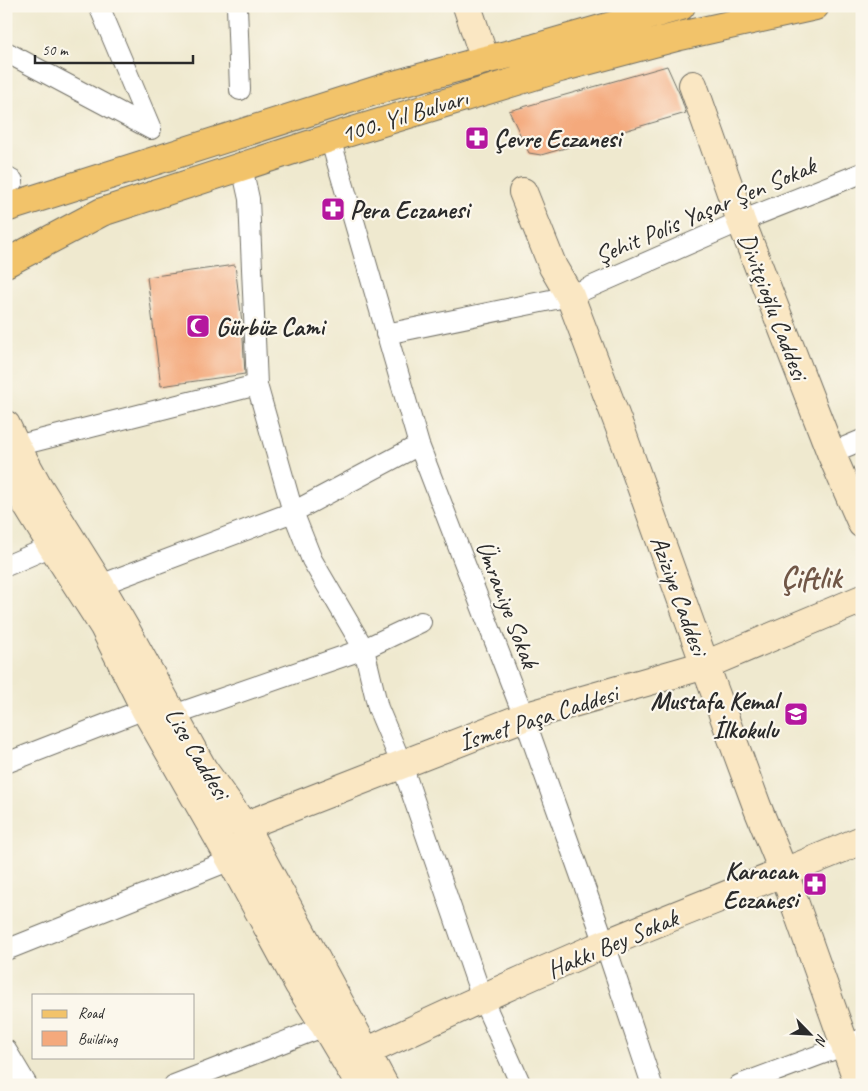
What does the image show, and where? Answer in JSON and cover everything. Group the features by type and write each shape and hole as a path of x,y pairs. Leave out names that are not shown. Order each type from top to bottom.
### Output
{"main road":[{"name":"100. Yıl Bulvarı","path":"6,263 102,212 330,138 560,68 680,36 816,6"},
{"name":"100. Yıl Bulvarı","path":"6,208 387,87 535,48 672,7"}],"street":[{"path":"6,52 151,130 99,6"},
{"path":"237,6 240,90"},
{"path":"467,6 486,60"},
{"name":"Divitçioğlu Caddesi","path":"693,84 741,221 831,453 862,524"},
{"name":"Ümraniye Sokak","path":"330,138 419,445 524,717 605,944 652,1085"},
{"path":"242,167 249,199 257,385 293,512 312,560 364,649 378,708 402,765 482,998 521,1085"},
{"name":"Şehit Polis Yaşar Şen Sokak","path":"386,334 570,296 741,221 862,173"},
{"name":"Aziziye Caddesi","path":"523,192 553,267 570,296 623,436 758,809 854,1042 859,1085"},
{"path":"11,435 257,385"},
{"name":"Lise Caddesi","path":"11,435 38,486 100,585 203,769 244,826 384,1085"},
{"path":"831,453 862,440"},
{"path":"100,585 293,512 419,445"},
{"name":"Lise Caddesi","path":"6,471 104,628 145,709 231,860 299,985 326,1026 360,1085"},
{"path":"6,566 52,546"},
{"name":"İsmet Paşa Caddesi","path":"244,826 524,717 705,665 862,599"},
{"path":"6,763 145,709 174,715 364,649 422,622"},
{"name":"Hakkı Bey Sokak","path":"366,1052 605,944 862,840"},
{"path":"6,950 231,860"},
{"path":"174,1085 326,1026"},
{"path":"739,1085 854,1042"},
{"path":"6,1050 27,1085"}],"building":[{"path":"667,66 686,113 541,155 529,153 509,111"},
{"name":"Gürbüz Cami","path":"235,265 242,322 245,374 161,386 147,277"}],"place":[{"name":"Çevre Eczanesi","path":"477,138"},
{"name":"Pera Eczanesi","path":"333,209"},
{"name":"Gürbüz Cami","path":"198,326"},
{"name":"Mustafa Kemal İlkokulu","path":"796,714"},
{"name":"Karacan Eczanesi","path":"815,884"}],"district":[{"name":"Çiftlik","path":"811,578"}]}
